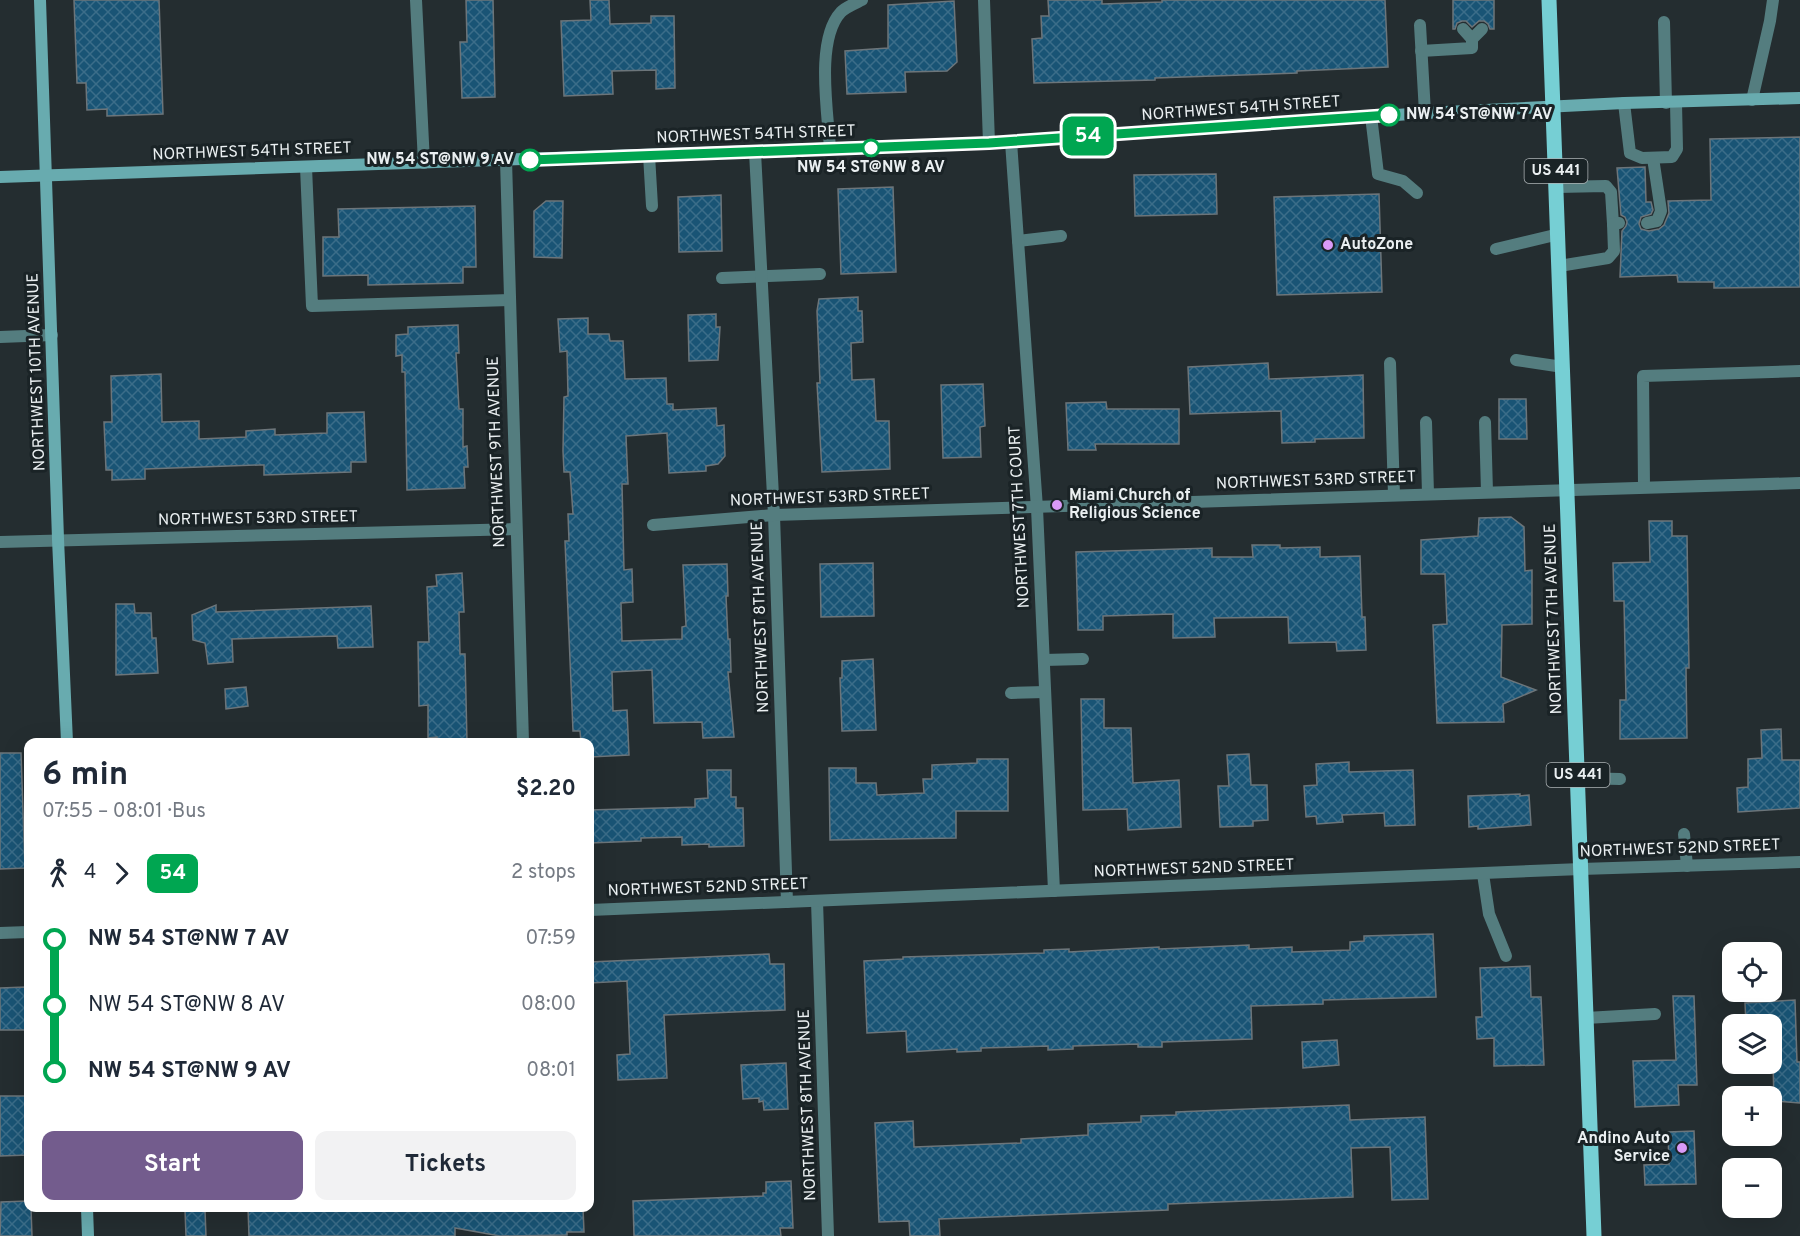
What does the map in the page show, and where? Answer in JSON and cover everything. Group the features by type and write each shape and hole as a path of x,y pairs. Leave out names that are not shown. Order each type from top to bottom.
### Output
{"main road":[{"name":"NORTHWEST 10TH AVENUE","path":"40,0 67,738"},
{"name":"NORTHWEST 7TH AVENUE","path":"1549,0 1594,1236"},
{"name":"NORTHWEST 54TH STREET","path":"0,177 989,143 1425,113 1624,103 1800,98"},
{"path":"87,1212 88,1236"}],"street":[{"path":"417,0 424,163"},
{"path":"830,149 825,60 831,28 842,11 862,0"},
{"path":"984,0 989,143"},
{"path":"1752,100 1773,0"},
{"path":"1624,103 1630,153 1642,158 1672,157 1677,149 1664,22"},
{"path":"1420,25 1425,113"},
{"path":"1421,51 1472,48 1472,39 1463,29"},
{"path":"1472,39 1482,29"},
{"path":"1371,116 1378,174 1403,181 1417,193"},
{"name":"NORTHWEST 7TH COURT","path":"1011,142 1037,508 1054,891"},
{"name":"NORTHWEST 8TH AVENUE","path":"755,152 774,515 787,902"},
{"path":"649,156 652,206"},
{"path":"1647,223 1657,221 1661,211 1653,158"},
{"name":"NORTHWEST 9TH AVENUE","path":"506,160 522,738"},
{"path":"306,167 312,306 510,300"},
{"path":"1557,187 1606,186 1611,192 1616,224 1614,251 1608,258 1559,266"},
{"path":"1496,249 1559,234"},
{"path":"1018,242 1061,236"},
{"path":"722,278 820,274"},
{"path":"0,337 52,335"},
{"path":"1516,360 1563,367"},
{"path":"1390,363 1394,495"},
{"path":"1644,487 1642,376 1800,370"},
{"path":"1426,422 1428,494"},
{"path":"1485,422 1487,492"},
{"name":"NORTHWEST 53RD STREET","path":"653,525 774,515 1800,483"},
{"name":"NORTHWEST 53RD STREET","path":"0,542 516,530"},
{"path":"1044,660 1083,659"},
{"path":"1011,693 1045,692"},
{"path":"1578,777 1620,779"},
{"path":"1684,834 1686,866"},
{"name":"NORTHWEST 52ND STREET","path":"594,910 1800,862"},
{"path":"1483,874 1489,914 1506,957"},
{"name":"NORTHWEST 8TH AVENUE","path":"818,901 828,1236"},
{"path":"0,933 24,932"},
{"path":"1586,1018 1655,1014"}],"building":[{"path":"74,0 159,0 163,114 107,116 107,109 87,110 86,83 77,83"},
{"path":"466,0 493,0 495,97 462,98 460,42 467,42"},
{"path":"590,0 609,0 610,24 651,23 651,16 674,16 675,88 656,89 656,70 612,71 613,94 564,96 561,21 591,20"},
{"path":"1048,0 1102,0 1102,4 1162,2 1162,0 1385,0 1388,67 1155,78 1155,80 1034,83 1032,39 1042,38 1041,16 1049,16"},
{"path":"1453,0 1494,0 1494,29 1490,29 1484,21 1479,21 1472,27 1466,21 1462,21 1457,23 1453,29"},
{"path":"954,1 957,62 947,71 905,72 906,92 847,94 845,51 888,48 888,5"},
{"path":"1800,137 1800,287 1714,288 1714,282 1678,282 1677,275 1620,277 1622,231 1627,222 1621,215 1617,168 1645,167 1646,202 1651,202 1653,210 1651,214 1641,217 1639,224 1641,229 1649,231 1659,229 1664,225 1669,213 1668,201 1711,200 1710,139"},
{"path":"1216,174 1217,214 1135,216 1134,175"},
{"path":"893,187 896,272 841,274 838,189"},
{"name":"AutoZone","path":"1379,194 1382,292 1277,295 1274,197"},
{"path":"721,195 722,251 679,252 678,197"},
{"path":"546,201 563,201 562,258 534,257 534,211"},
{"path":"475,206 476,267 463,267 463,283 368,285 368,275 323,276 323,237 339,237 338,209"},
{"path":"858,297 858,311 862,311 863,342 851,343 852,380 874,379 876,421 889,421 890,469 822,472 817,383 820,383 817,311 819,299"},
{"path":"716,314 716,327 720,327 718,360 689,361 688,315"},
{"path":"588,318 588,334 609,334 610,341 623,341 625,379 666,378 667,404 673,404 673,410 716,408 717,426 724,425 725,456 718,464 706,466 706,471 669,473 667,433 626,436 628,484 622,484 624,570 632,569 633,602 621,603 622,641 682,639 682,627 686,626 683,565 727,564 728,596 726,596 731,672 728,672 734,737 703,738 702,722 654,723 652,670 612,672 613,711 627,710 629,755 594,757 594,738 581,738 580,731 573,731 565,541 569,541 568,514 573,514 570,472 564,472 563,451 564,397 568,396 567,351 560,352 558,319"},
{"path":"458,325 459,353 456,353 459,409 463,409 463,447 467,446 468,467 464,467 465,488 407,490 405,372 402,372 402,355 396,356 396,335 408,334 408,327"},
{"path":"1268,363 1269,379 1363,375 1364,438 1315,439 1315,442 1282,443 1281,411 1190,414 1188,367"},
{"path":"161,374 162,422 199,421 199,439 246,437 246,431 275,429 275,435 327,433 327,413 364,412 366,462 351,462 351,472 264,475 264,465 259,465 145,469 145,479 112,480 112,470 106,470 104,422 112,422 111,376"},
{"path":"983,384 985,426 980,427 981,457 943,458 941,385"},
{"path":"1499,399 1526,399 1527,439 1499,439"},
{"path":"1106,402 1107,409 1179,409 1179,444 1095,444 1096,450 1068,450 1066,403"},
{"path":"1511,517 1524,527 1525,571 1532,570 1532,624 1502,625 1501,677 1536,690 1503,704 1504,722 1437,723 1433,625 1447,624 1445,574 1421,574 1421,540 1478,536 1479,518"},
{"path":"1649,521 1672,521 1672,536 1687,536 1689,668 1686,668 1687,738 1620,739 1620,700 1626,700 1624,601 1614,601 1613,563 1650,562"},
{"path":"1252,545 1280,545 1280,548 1320,547 1320,557 1360,556 1362,617 1365,617 1366,650 1337,651 1336,642 1289,643 1288,617 1214,618 1215,637 1173,638 1173,614 1103,616 1103,630 1078,630 1076,552 1212,548 1212,557 1253,557"},
{"path":"873,563 874,616 821,617 820,564"},
{"path":"462,573 464,612 459,612 460,654 465,654 467,738 428,738 428,705 419,706 418,642 429,642 427,587 437,586 436,575"},
{"path":"116,604 134,604 135,613 151,613 152,638 156,638 158,673 116,675"},
{"path":"216,605 216,612 371,606 373,647 338,648 337,636 232,639 233,662 208,664 205,643 193,640 192,615"},
{"path":"873,659 876,730 842,731 840,678 842,678 842,661"},
{"path":"246,687 248,706 226,709 225,689"},
{"path":"1081,699 1104,699 1104,728 1131,728 1133,783 1179,780 1181,827 1128,830 1127,809 1083,810"},
{"path":"1781,729 1782,760 1800,760 1800,808 1738,812 1737,788 1748,787 1748,759 1762,758 1761,730"},
{"path":"0,753 21,753 24,868 0,869"},
{"path":"1249,754 1251,785 1267,785 1268,820 1253,821 1253,826 1220,827 1218,786 1229,786 1227,755"},
{"path":"977,759 1008,759 1008,811 956,811 956,838 830,840 829,768 856,768 856,783 876,783 877,795 924,793 923,779 932,779 932,765 977,763"},
{"path":"1349,762 1349,772 1413,770 1415,825 1385,826 1384,813 1342,815 1343,822 1317,824 1316,816 1306,817 1304,786 1317,785 1316,764"},
{"path":"707,770 731,770 731,797 736,797 736,808 743,808 744,846 682,845 682,837 594,843 594,810 695,807 695,799 708,798"},
{"path":"1520,794 1520,796 1529,795 1531,825 1478,829 1478,826 1469,827 1468,796"},
{"path":"1433,934 1436,997 1323,1000 1323,1004 1251,1006 1252,1039 1162,1042 1162,1047 1138,1047 1138,1044 1073,1046 1073,1049 1048,1050 1048,1046 981,1048 981,1051 957,1052 957,1049 907,1052 906,1031 867,1033 864,961 903,959 903,957 1044,953 1044,950 1069,949 1069,952 1249,945 1249,949 1292,947 1292,952 1350,950 1350,942 1364,941 1364,936"},
{"path":"769,954 770,964 784,964 785,1010 664,1015 667,1078 618,1080 617,1055 630,1054 627,981 594,983 594,962"},
{"path":"1530,966 1531,997 1541,997 1544,1065 1494,1066 1494,1038 1477,1039 1476,1017 1482,1017 1480,968"},
{"path":"24,987 24,1030 0,1030 0,988"},
{"path":"1673,996 1694,996 1697,1085 1678,1085 1679,1105 1635,1107 1633,1061 1676,1060"},
{"path":"1795,1000 1797,1062 1800,1062 1800,1103 1782,1102 1782,1086 1774,1086 1773,1074 1782,1074 1782,1014 1746,1014 1745,1003"},
{"path":"1337,1040 1339,1065 1303,1068 1302,1042"},
{"path":"786,1063 788,1109 764,1110 763,1101 759,1102 759,1098 743,1099 741,1065"},
{"path":"0,1096 24,1096 24,1155 0,1156"},
{"path":"1349,1105 1350,1120 1425,1117 1428,1199 1392,1200 1390,1147 1351,1148 1353,1197 1168,1204 1168,1210 939,1219 940,1236 910,1236 909,1221 879,1222 875,1123 913,1121 914,1147 1021,1143 1021,1139 1088,1135 1088,1124 1141,1122 1141,1116 1176,1115 1176,1112"},
{"name":"Andino Auto Service","path":"1694,1131 1696,1184 1645,1185 1644,1165 1669,1164 1668,1132"},
{"path":"791,1181 793,1228 780,1228 781,1236 634,1236 633,1201 763,1196 763,1193 766,1193 766,1182"},
{"path":"24,1201 24,1212 31,1212 32,1236 0,1236 1,1202"},
{"path":"185,1212 205,1212 206,1236 186,1236"},
{"path":"248,1212 583,1212 584,1232 567,1232 567,1235 500,1236 455,1228 455,1236 249,1236"}],"bus line":[{"name":"54","path":"530,160 989,143 1389,115"}],"place":[{"name":"NW 54 ST@NW 7 AV","path":"1389,115"},
{"name":"NW 54 ST@NW 8 AV","path":"871,148"},
{"name":"NW 54 ST@NW 9 AV","path":"530,160"},
{"name":"AutoZone","path":"1328,245"},
{"name":"Miami Church of Religious Science","path":"1057,505"},
{"name":"Andino Auto Service","path":"1682,1148"}]}
